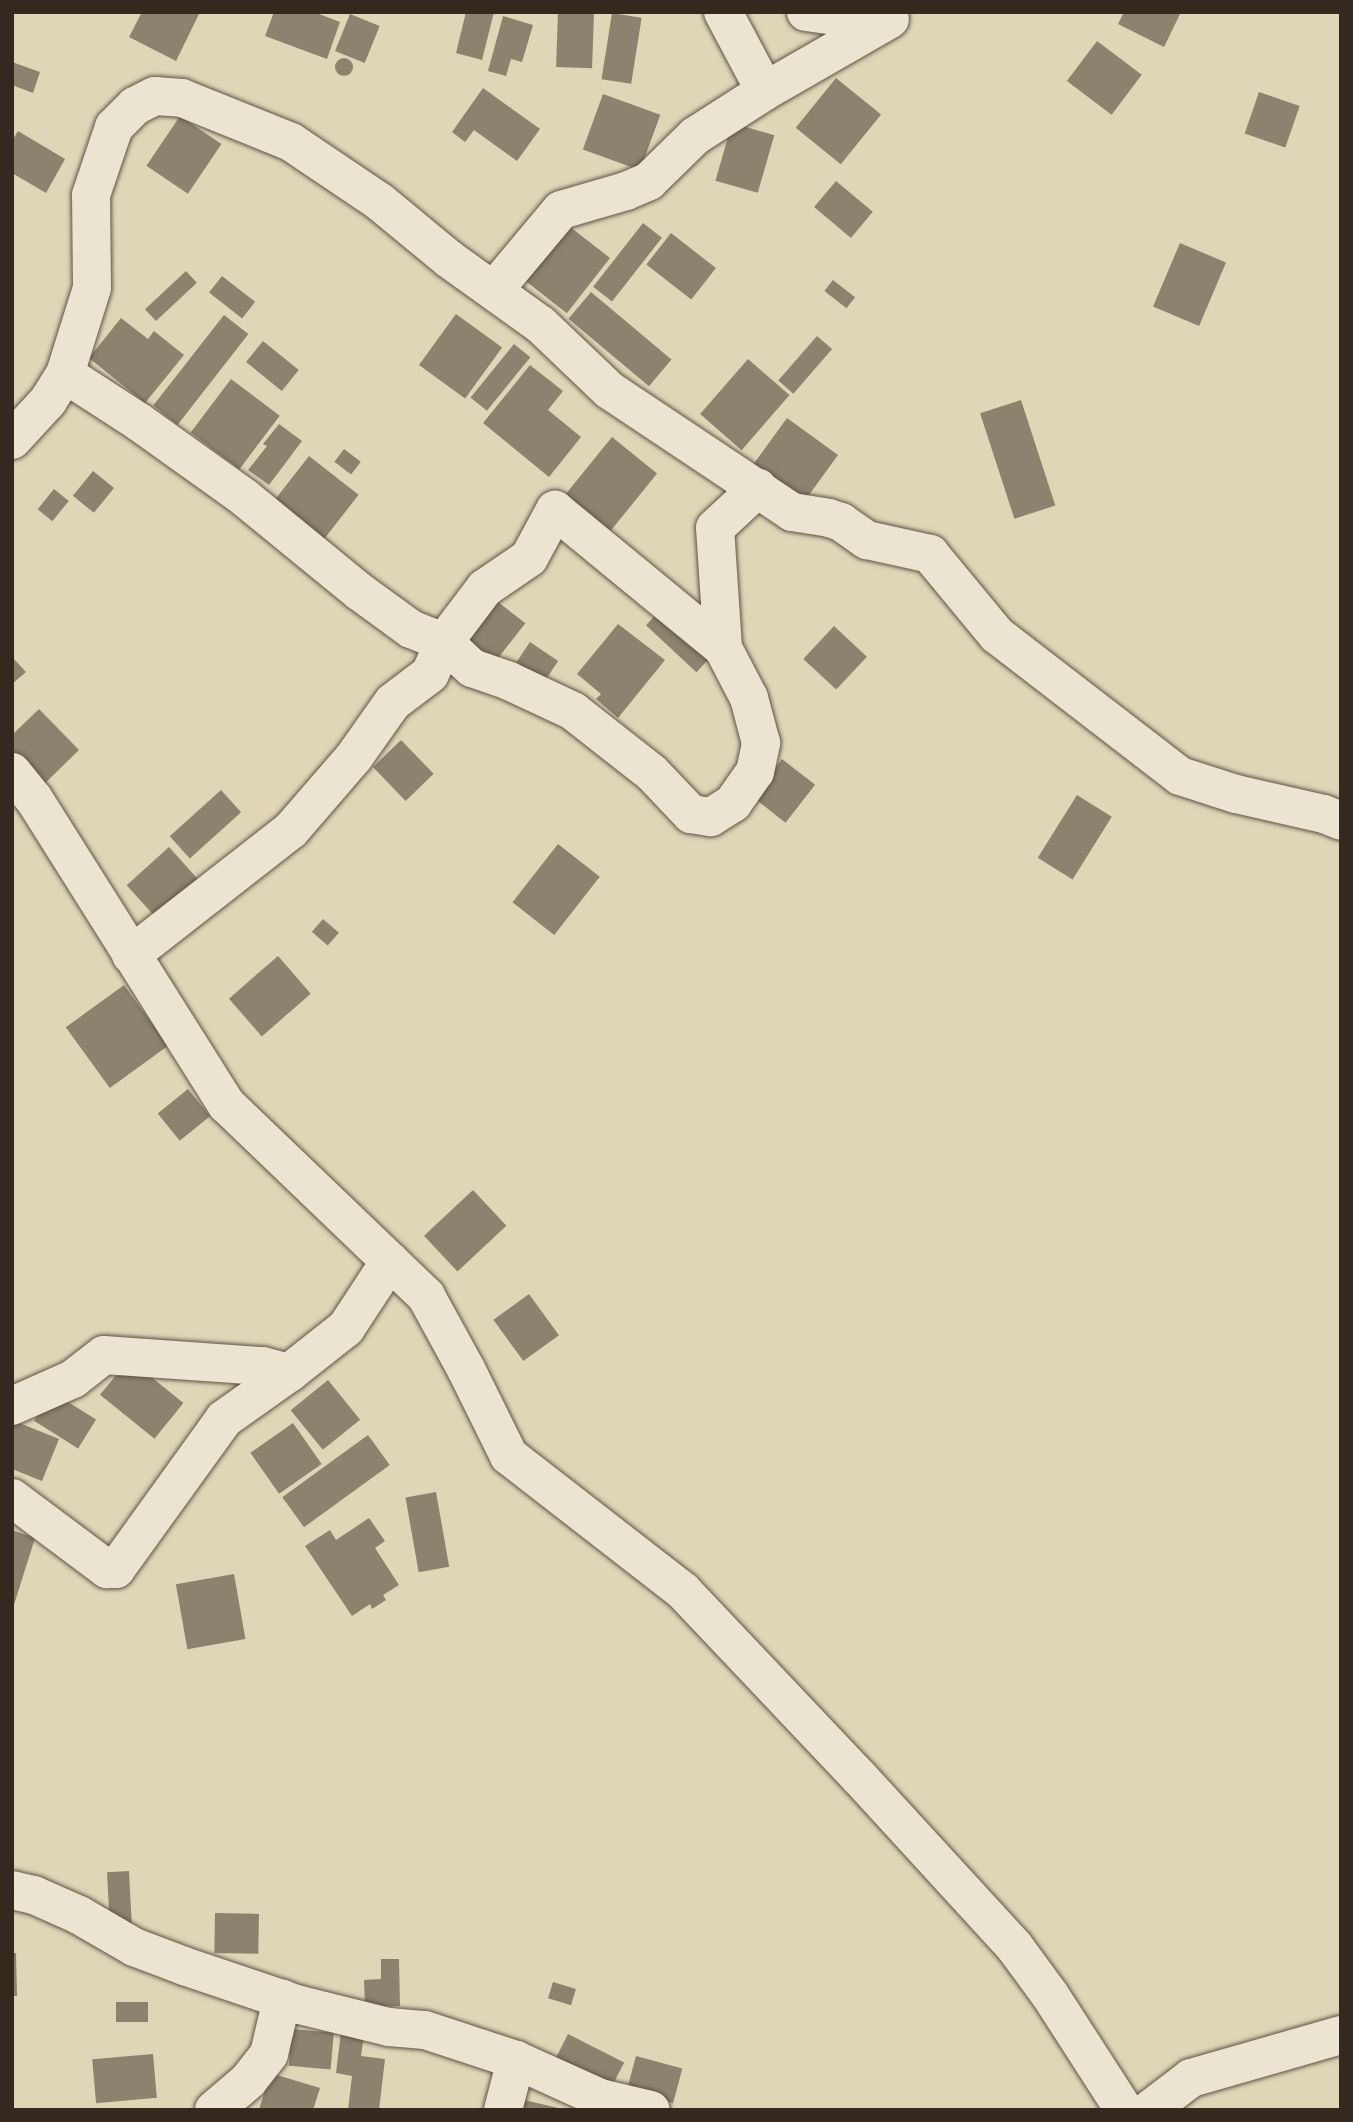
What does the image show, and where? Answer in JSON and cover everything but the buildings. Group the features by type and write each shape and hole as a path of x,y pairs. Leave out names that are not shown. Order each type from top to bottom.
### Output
{"street":[{"path":"723,12 765,91"},
{"path":"806,12 864,20 894,15"},
{"path":"494,290 561,210 626,191 649,181 695,136 894,15"},
{"path":"12,440 48,401 65,374 92,288 91,195 114,127 135,106 155,96 182,97 291,142 380,202 541,325 609,390 792,512 829,518 841,522 867,540 930,554 997,635 1180,776 1236,794 1324,814 1341,821"},
{"path":"65,374 139,422 246,498 360,592 411,629 444,642 472,668 509,681 573,710 652,773 691,814 711,817 733,803 755,772 761,743 750,698 723,648 555,510 529,558 485,588 444,642 430,674 393,702 354,757 291,830 131,955"},
{"path":"723,648 715,528 758,488"},
{"path":"12,772 34,799 227,1105 426,1296 467,1369 509,1456 683,1591 860,1778 1014,1946 1124,2110"},
{"path":"12,1498 107,1569 116,1569 224,1419 346,1328 390,1261"},
{"path":"12,1406 73,1379 104,1355 263,1366 289,1373"},
{"path":"12,1890 34,1895 79,1915 134,1947 282,2000 389,2027 425,2030 516,2060 600,2098 651,2110"},
{"path":"214,2110 248,2081 269,2054 282,2000"},
{"path":"1149,2110 1191,2078 1341,2035"},
{"path":"503,2110 516,2060"}]}
